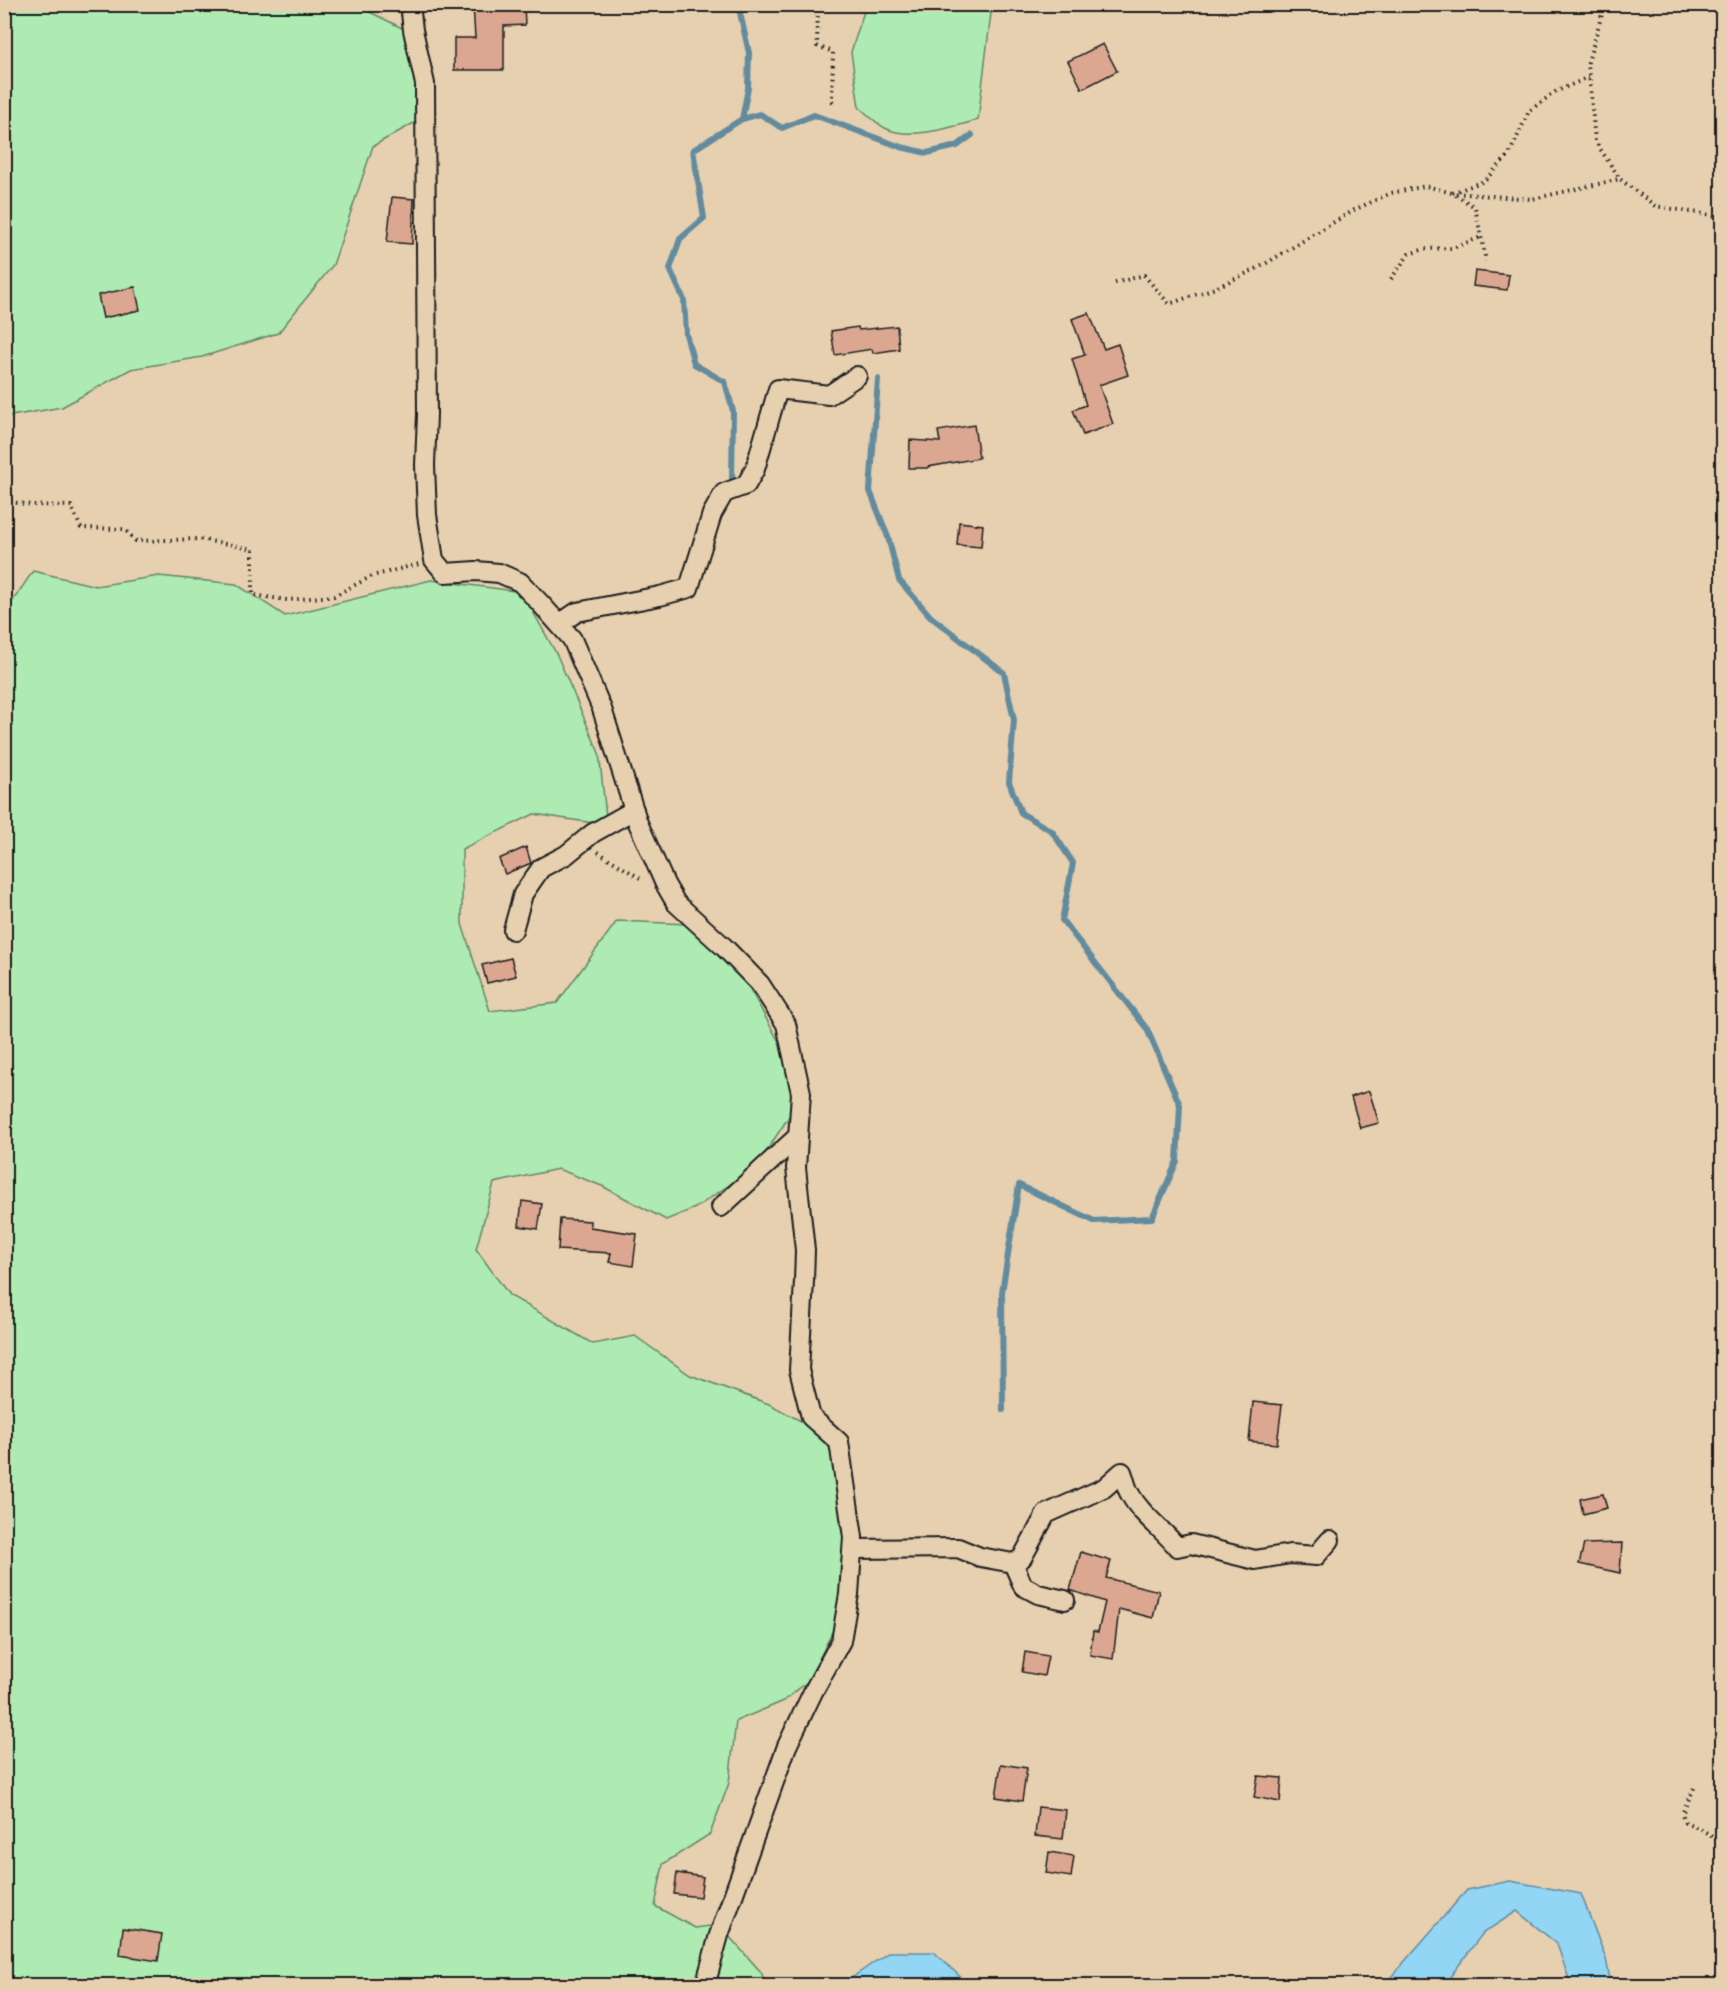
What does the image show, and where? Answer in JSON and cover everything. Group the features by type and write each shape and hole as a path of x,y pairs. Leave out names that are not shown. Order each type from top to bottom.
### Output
{"street":[{"path":"410,4 413,30 425,84 427,414 425,465 427,515 434,560 445,573 476,571 499,573 520,582 572,639 602,709 634,810 665,884 676,903 760,984 786,1024 801,1092 796,1168 805,1250 799,1370 811,1417 839,1442 853,1538 849,1594 841,1641 787,1746 719,1935 705,1986"},
{"path":"559,624 577,612 689,588 712,514 724,493 746,485 754,469 778,389 829,395 857,376"},
{"path":"513,930 523,894 541,868 566,855 593,833 634,810"},
{"path":"721,1207 797,1137"},
{"path":"852,1549 958,1548 980,1557 1013,1563 1022,1558 1046,1514 1104,1488 1122,1472 1130,1494 1147,1516 1178,1547 1191,1544 1255,1560 1290,1554 1316,1556 1330,1540"},
{"path":"1013,1563 1023,1587 1038,1594 1065,1600"}],"path":[{"path":"818,4 817,46 833,52 832,101 835,104"},
{"path":"1605,4 1588,62 1595,141 1620,179 1655,206 1722,217"},
{"path":"1452,193 1484,181 1503,162 1509,155 1529,111 1555,92 1589,77"},
{"path":"1115,283 1144,275 1170,304 1215,288 1260,267 1354,210 1391,194 1426,186 1452,193 1532,199 1620,179"},
{"path":"1452,193 1475,207 1486,261"},
{"path":"1391,279 1408,254 1425,249 1454,248 1481,237"},
{"path":"4,501 32,505 70,506 81,528 124,529 136,541 199,539 253,549 253,595 287,600 334,596 372,576 434,560"},
{"path":"583,842 646,882"},
{"path":"1694,1788 1682,1814 1685,1822 1722,1842"}],"green space":[{"path":"5,5 356,5 406,30 420,93 421,119 373,146 333,265 278,333 202,357 131,369 62,407 5,417"},
{"path":"866,5 992,5 978,120 931,132 895,132 885,128 859,107 851,52"},
{"path":"33,571 96,586 159,576 236,584 285,616 431,580 522,592 557,655 599,753 607,825 534,814 462,849 462,924 490,1011 557,1003 617,921 688,924 746,982 789,1060 792,1112 756,1167 695,1208 666,1220 602,1186 558,1169 494,1183 476,1249 509,1295 593,1344 635,1336 690,1375 769,1404 829,1436 844,1485 844,1563 836,1624 809,1680 784,1701 736,1721 729,1783 710,1834 663,1864 655,1906 695,1928 719,1925 761,1972 766,1985 5,1985 4,622 12,602"}],"water":[{"path":"1510,1881 1581,1894 1606,1959 1611,1985 1571,1985 1557,1944 1517,1911 1483,1933 1444,1985 1384,1985 1467,1890"},
{"path":"889,1952 934,1952 969,1985 845,1985 850,1979"}],"building":[{"path":"473,4 524,4 525,25 504,26 504,70 454,70 454,38 475,38"},
{"path":"1103,44 1117,71 1082,89 1068,61"},
{"path":"392,197 414,199 412,244 387,242"},
{"path":"1475,271 1509,275 1507,290 1473,286"},
{"path":"135,287 140,310 103,318 98,295"},
{"path":"1089,313 1104,349 1118,344 1128,375 1099,385 1113,424 1083,435 1073,410 1086,405 1072,359 1085,355 1072,319"},
{"path":"897,326 899,349 873,353 872,349 835,355 831,331 858,327 859,330"},
{"path":"974,425 979,458 928,468 909,468 910,440 940,442 938,431"},
{"path":"959,522 983,525 981,547 957,545"},
{"path":"526,847 531,863 505,874 499,859"},
{"path":"511,958 516,976 487,983 482,965"},
{"path":"1369,1091 1379,1123 1360,1128 1351,1097"},
{"path":"522,1201 542,1204 538,1229 519,1226"},
{"path":"560,1219 590,1221 590,1227 637,1234 633,1266 609,1262 611,1253 558,1250"},
{"path":"1253,1402 1282,1405 1277,1444 1249,1441"},
{"path":"1603,1494 1607,1508 1583,1514 1580,1499"},
{"path":"1622,1543 1620,1573 1579,1564 1584,1544"},
{"path":"1081,1552 1111,1561 1106,1578 1159,1591 1153,1618 1119,1609 1113,1659 1090,1655 1093,1631 1098,1632 1105,1602 1070,1590"},
{"path":"1025,1652 1048,1656 1044,1676 1022,1672"},
{"path":"1001,1764 1027,1768 1022,1801 996,1797"},
{"path":"1258,1776 1282,1778 1280,1802 1254,1797"},
{"path":"1038,1807 1066,1810 1063,1839 1035,1836"},
{"path":"1049,1852 1074,1856 1071,1877 1046,1873"},
{"path":"677,1873 703,1877 700,1897 674,1894"},
{"path":"123,1928 162,1934 158,1961 120,1955"}],"waterway":[{"path":"738,4 749,53 748,88 742,119"},
{"path":"732,479 733,411 725,382 694,364 686,334 684,300 670,269 680,239 704,218 693,150 742,119 760,114 782,128 814,115 901,147 927,153 957,146 972,135"},
{"path":"878,379 870,491 888,537 899,580 931,617 1004,673 1014,720 1009,782 1021,813 1052,831 1073,863 1062,920 1147,1029 1180,1105 1177,1161 1152,1218 1094,1221 1019,1185 1002,1292 1003,1410"}]}
